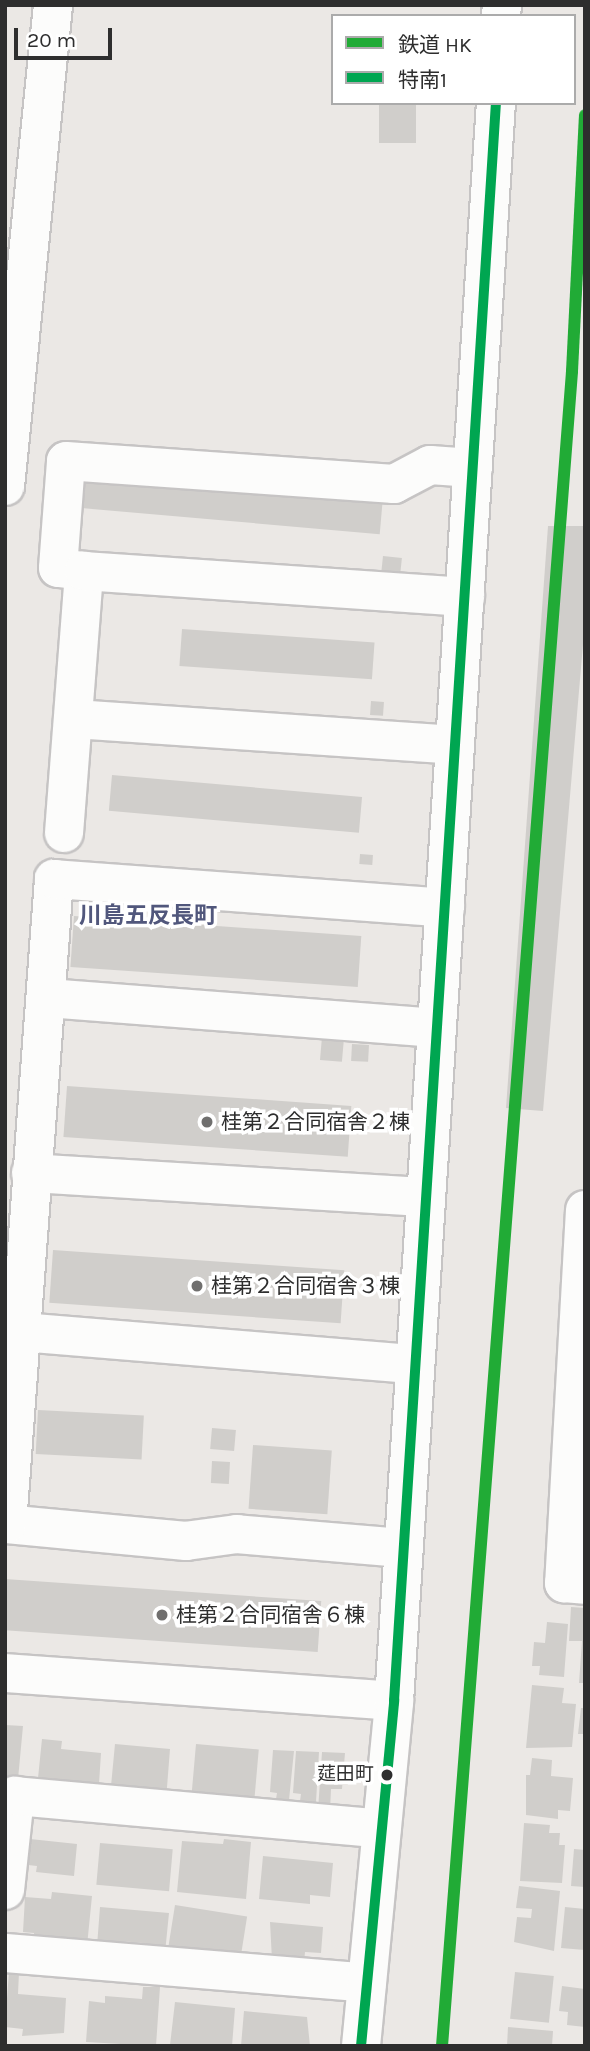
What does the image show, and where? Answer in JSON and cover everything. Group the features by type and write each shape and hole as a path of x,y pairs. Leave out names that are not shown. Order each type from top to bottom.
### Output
{"street":[{"path":"5,486 52,5"},
{"path":"361,2046 394,1701 434,1028 445,908 496,105"},
{"path":"465,597 58,568 66,461 394,484 430,465 473,468"},
{"path":"64,833 75,719 84,571"},
{"path":"75,719 454,745"},
{"path":"402,1548 237,1534 186,1541 7,1524 54,878 445,908"},
{"path":"47,998 434,1028"},
{"path":"31,1173 424,1197"},
{"path":"585,1210 564,1583 585,1585"},
{"path":"22,1332 414,1364"},
{"path":"5,1673 394,1701"},
{"path":"5,1890 15,1796 382,1829"},
{"path":"5,1953 367,1983"}],"building":[{"path":"379,105 416,105 416,143 379,143"},
{"path":"82,472 383,498 380,534 79,508"},
{"path":"548,526 585,526 585,621 543,1111 506,1108"},
{"path":"383,556 402,558 400,573 381,571"},
{"path":"182,629 375,642 372,679 179,666"},
{"path":"371,701 384,702 383,716 370,715"},
{"path":"112,775 362,797 359,833 109,811"},
{"path":"360,854 373,855 372,865 359,864"},
{"path":"74,916 361,936 358,987 70,967"},
{"path":"322,1037 344,1039 342,1062 320,1060"},
{"path":"352,1044 369,1045 368,1062 351,1061"},
{"name":"桂第２合同宿舎２棟","path":"67,1086 351,1106 348,1157 63,1137"},
{"name":"桂第２合同宿舎３棟","path":"53,1250 344,1270 341,1323 49,1303"},
{"path":"38,1410 144,1416 142,1459 36,1454"},
{"path":"212,1428 236,1430 234,1451 210,1449"},
{"path":"253,1445 332,1451 327,1514 249,1509"},
{"path":"212,1461 230,1462 229,1484 211,1483"},
{"name":"桂第２合同宿舎６棟","path":"5,1579 321,1601 318,1652 5,1630"},
{"path":"571,1607 585,1608 585,1683 579,1683 582,1641 569,1641"},
{"path":"547,1622 568,1624 564,1677 539,1675 540,1666 532,1666 534,1642 545,1643"},
{"path":"532,1685 564,1688 562,1703 576,1704 572,1747 526,1748"},
{"path":"581,1708 585,1708 585,1734 578,1734"},
{"path":"5,1725 23,1726 18,1779 5,1778"},
{"path":"42,1739 62,1741 61,1749 101,1753 99,1784 38,1778"},
{"path":"115,1744 170,1749 166,1800 111,1786"},
{"path":"196,1744 259,1749 255,1797 192,1792"},
{"path":"273,1750 294,1751 289,1800 276,1799 277,1793 270,1792"},
{"path":"296,1751 319,1752 316,1802 300,1801 301,1794 293,1793"},
{"path":"322,1752 345,1753 342,1789 331,1789 330,1811 318,1810"},
{"path":"532,1758 552,1760 551,1776 573,1778 570,1811 558,1810 558,1819 526,1815 526,1775 530,1775"},
{"path":"524,1823 550,1825 549,1833 560,1833 559,1845 565,1845 562,1883 520,1881"},
{"path":"30,1839 77,1844 74,1876 36,1872 37,1866 28,1865"},
{"path":"224,1839 251,1842 246,1899 177,1892 182,1841 223,1844"},
{"path":"100,1843 173,1849 169,1891 96,1885"},
{"path":"574,1849 585,1850 585,1887 571,1886"},
{"path":"263,1856 333,1863 330,1897 310,1895 310,1904 259,1899"},
{"path":"519,1886 560,1891 554,1951 514,1942 517,1917 531,1918 532,1909 516,1908"},
{"path":"52,1892 92,1896 87,1946 33,1942 34,1933 23,1932 25,1897 51,1899"},
{"path":"175,1905 247,1916 240,1959 168,1947"},
{"path":"100,1907 169,1913 165,1953 143,1951 143,1943 120,1941 120,1948 97,1946"},
{"path":"565,1907 585,1909 585,1950 561,1948"},
{"path":"270,1922 323,1927 321,1953 305,1952 304,1963 272,1960"},
{"path":"9,1971 19,1972 18,1994 66,1998 64,2033 22,2036 23,2029 5,2027"},
{"path":"515,1972 554,1976 549,2023 510,2019"},
{"path":"562,1986 585,1989 585,2027 567,2025 568,2012 559,2011"},
{"path":"143,1987 160,1987 156,2046 86,2042 89,2001 105,2003 105,1996 142,1999"},
{"path":"175,2002 235,2008 232,2046 170,2045"},
{"path":"244,2011 307,2017 310,2046 241,2046"},
{"path":"508,2027 553,2031 552,2046 507,2046"}],"rail line":[{"name":"HK","path":"442,2046 572,371 585,115"}],"transit line":[{"name":"特南1","path":"361,2046 394,1701 496,105"}],"place":[{"name":"桂第２合同宿舎２棟","path":"207,1122"},
{"name":"桂第２合同宿舎３棟","path":"197,1286"},
{"name":"桂第２合同宿舎６棟","path":"162,1615"},
{"name":"莚田町","path":"387,1775"}],"district":[{"name":"川島五反長町","path":"148,916"}]}
